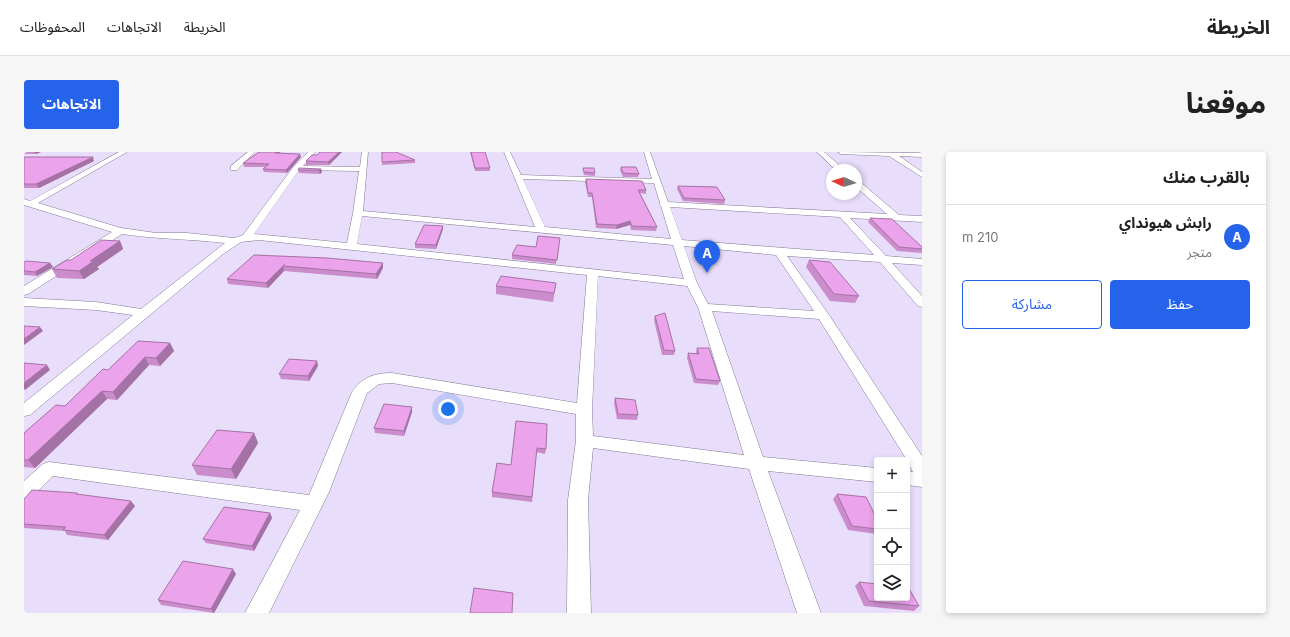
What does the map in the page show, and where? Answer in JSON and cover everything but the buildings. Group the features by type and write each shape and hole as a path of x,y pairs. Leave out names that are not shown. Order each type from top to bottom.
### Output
{"street":[{"path":"28,203 124,152"},
{"path":"234,168 252,152"},
{"path":"247,237 297,168 312,152"},
{"path":"351,247 358,213 365,152"},
{"path":"507,152 541,229"},
{"path":"647,152 676,241 692,284 704,307 756,463 809,613"},
{"path":"820,152 834,164"},
{"path":"841,152 922,155"},
{"path":"890,153 922,175"},
{"path":"297,168 363,169"},
{"path":"518,177 656,181"},
{"path":"862,188 896,217"},
{"path":"28,203 120,231 156,236 235,241"},
{"path":"663,204 922,219"},
{"path":"358,213 676,241 779,252 922,262"},
{"path":"842,214 922,303"},
{"path":"24,291 120,231"},
{"path":"24,411 30,400 235,241 247,237 692,284"},
{"path":"779,252 823,314 922,471"},
{"path":"579,613 578,500 585,441 584,410 593,273"},
{"path":"24,302 96,306 144,313"},
{"path":"704,307 823,314"},
{"path":"257,613 313,504 360,392 367,382 378,378 392,378 584,410"},
{"path":"585,441 756,463 874,475"},
{"path":"24,492 49,469 313,504"},
{"path":"910,478 922,480"}],"place":[{"name":"رابش هيونداي","path":"707,273"}]}
